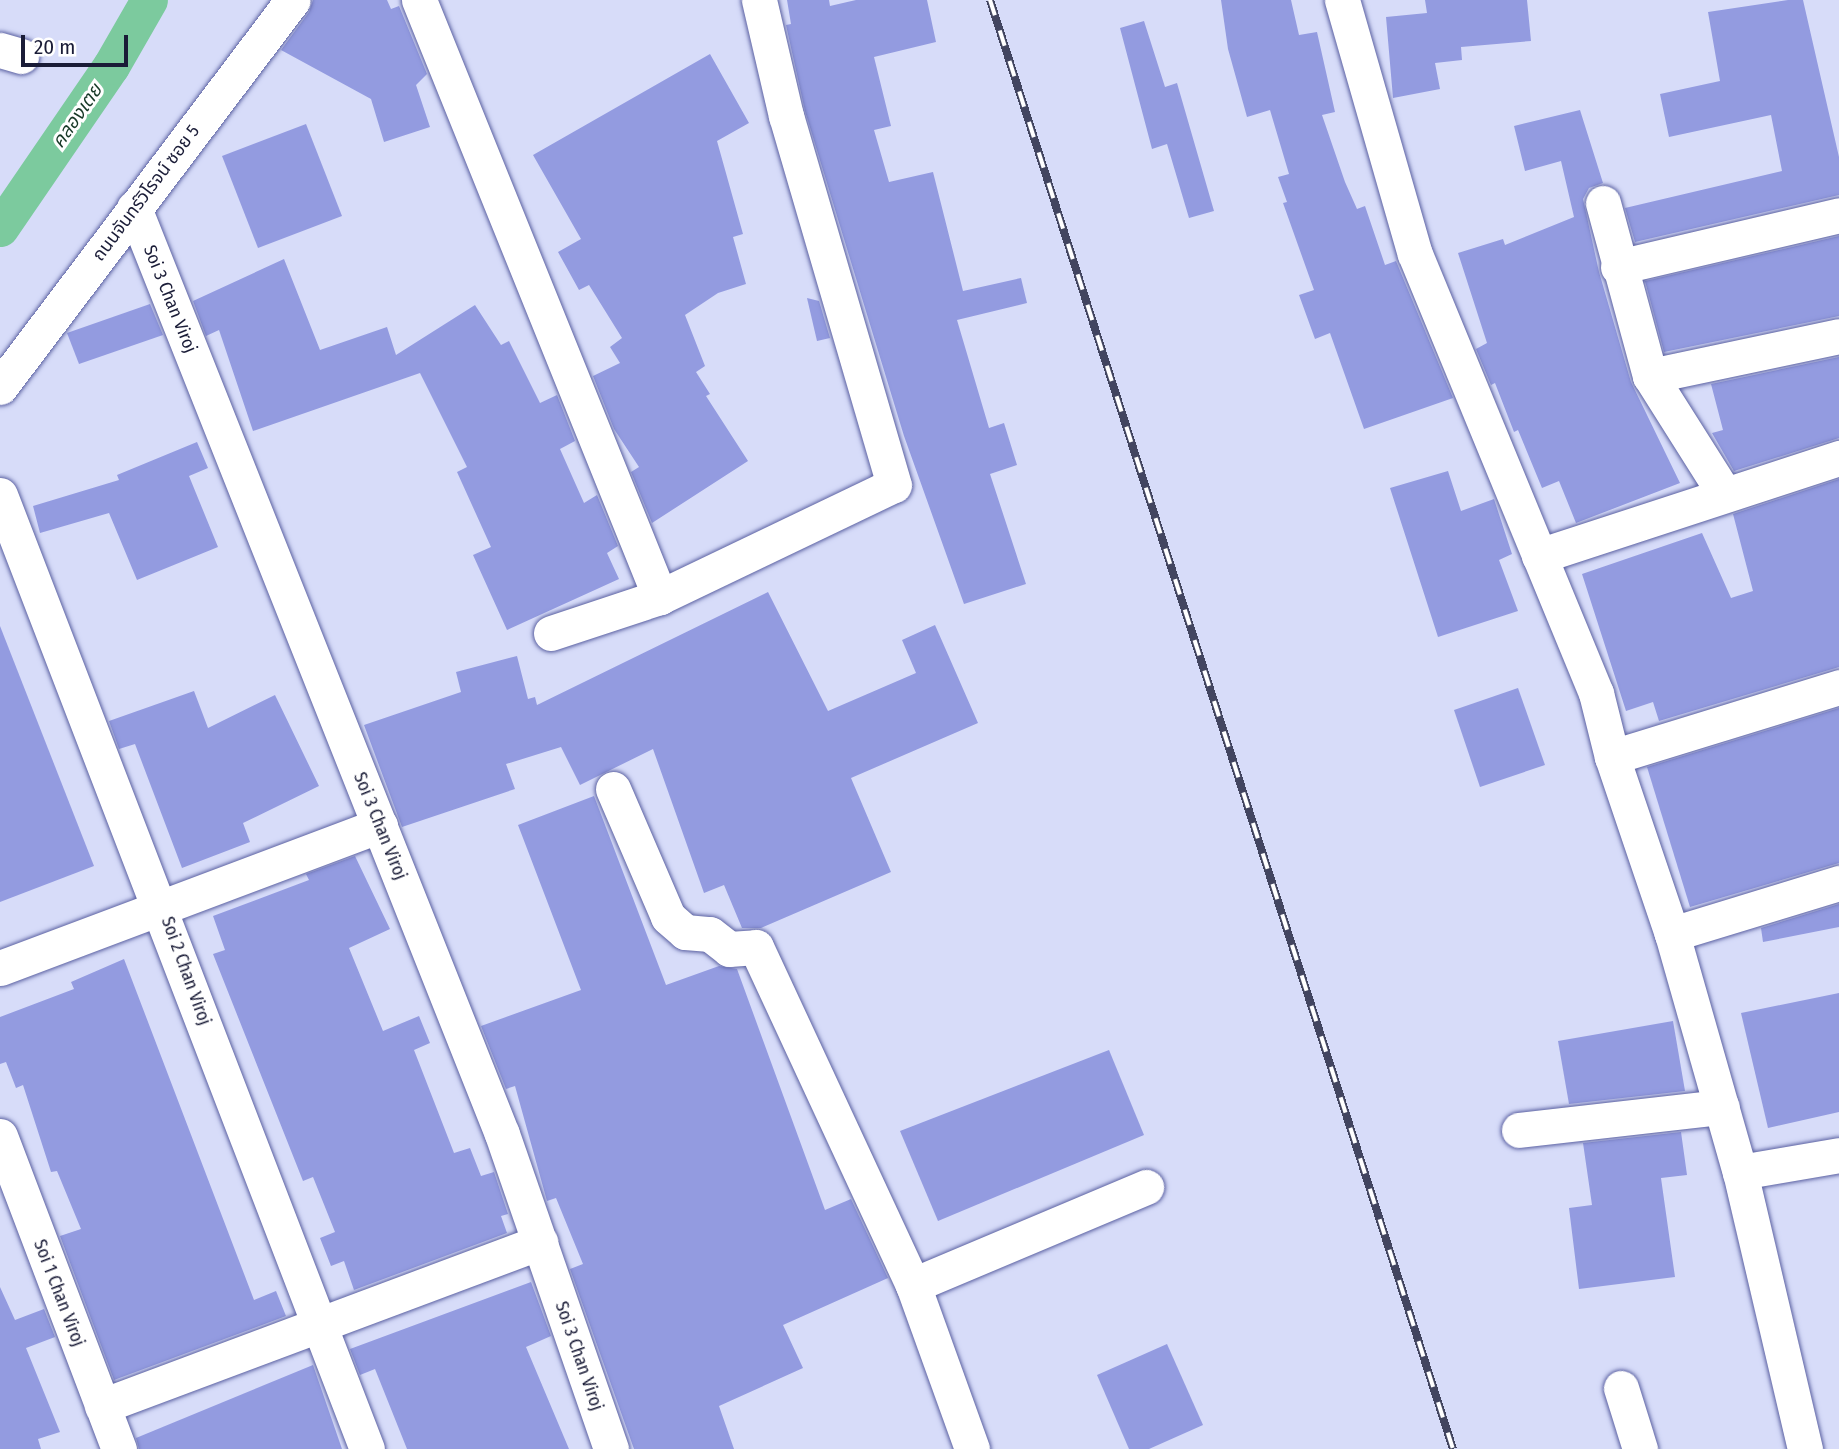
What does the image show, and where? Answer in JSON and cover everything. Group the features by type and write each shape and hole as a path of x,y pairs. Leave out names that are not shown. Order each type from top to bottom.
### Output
{"street":[{"name":"ถนนจันทร์วิโรจน์ ซอย 5","path":"0,387 293,0"},
{"path":"419,0 660,597"},
{"path":"551,633 660,597 894,485 786,116 759,0"},
{"path":"1342,0 1415,254 1597,693 1612,757 1672,934 1740,1172 1805,1449"},
{"path":"1603,203 1618,267 1650,376 1724,493"},
{"name":"Soi 3 Chan Viroj","path":"134,208 502,1133 611,1449"},
{"path":"1618,267 1839,215"},
{"path":"1650,376 1839,336"},
{"path":"1539,556 1724,493 1839,458"},
{"name":"Soi 2 Chan Viroj","path":"0,495 163,908 367,1449"},
{"path":"1612,757 1839,687"},
{"path":"613,789 668,917 685,932 710,934 729,949 756,947 913,1285 972,1449"},
{"path":"0,968 380,825"},
{"path":"1672,934 1839,883"},
{"path":"1519,1130 1722,1107"},
{"name":"Soi 1 Chan Viroj","path":"0,1136 119,1449"},
{"path":"1740,1172 1839,1155"},
{"path":"913,1285 1146,1187"},
{"path":"102,1406 540,1242"},
{"path":"1621,1388 1640,1449"}],"building":[{"path":"313,0 387,0 391,9 399,6 427,74 416,85 430,127 384,142 371,99 281,50 309,12"},
{"path":"787,0 829,0 830,6 856,0 927,0 936,42 874,57 891,126 874,130 889,182 933,172 963,291 1021,278 1027,303 957,320 989,428 1004,423 1017,465 990,474 1026,584 964,604 904,436 805,111 786,25 791,24"},
{"path":"1221,0 1291,0 1299,35 1317,32 1335,112 1322,115 1345,182 1357,209 1365,206 1385,265 1396,261 1453,398 1364,429 1330,333 1315,339 1299,295 1314,290 1283,203 1287,202 1278,177 1289,174 1270,110 1247,117 1228,49"},
{"path":"1425,0 1527,0 1531,41 1461,47 1462,60 1435,63 1440,89 1393,98 1386,17 1427,13"},
{"path":"1803,0 1839,157 1839,195 1635,242 1625,208 1782,171 1771,115 1669,137 1660,94 1720,81 1708,12"},
{"path":"1144,21 1165,87 1177,83 1214,211 1189,218 1167,144 1152,149 1120,28"},
{"path":"710,54 749,123 717,141 743,234 733,237 746,284 718,293 685,315 705,366 696,372 710,394 706,396 748,461 652,523 631,472 639,467 614,429 593,376 620,363 610,347 622,338 589,285 579,290 558,252 581,239 533,155"},
{"path":"1580,110 1603,183 1589,188 1583,199 1599,272 1631,382 1680,483 1576,523 1559,481 1542,488 1518,430 1514,432 1495,383 1491,385 1476,349 1487,343 1458,253 1503,239 1505,245 1574,217 1561,161 1525,171 1514,126"},
{"path":"306,124 342,216 258,248 222,156"},
{"path":"1839,236 1839,316 1664,352 1645,281"},
{"path":"284,259 320,350 387,327 396,355 475,305 501,345 509,341 540,403 557,395 575,441 560,449 584,503 597,495 618,546 607,553 619,579 507,630 473,555 491,547 457,472 467,467 420,373 253,431 219,330 206,336 193,301"},
{"path":"807,298 819,301 830,338 817,341"},
{"path":"150,304 163,335 79,364 67,333"},
{"path":"1839,357 1839,438 1734,471 1712,433 1723,430 1711,384"},
{"path":"197,442 208,468 189,476 218,547 137,580 109,513 40,533 33,506 119,480 117,475"},
{"path":"1448,471 1461,511 1494,499 1512,554 1499,560 1518,611 1438,637 1390,488"},
{"path":"1839,479 1839,667 1659,721 1653,702 1626,711 1582,574 1702,533 1731,598 1753,591 1733,514"},
{"path":"768,592 828,711 916,673 902,640 935,625 978,723 851,778 891,872 761,928 742,928 724,885 704,893 653,749 580,785 561,747 506,764 515,789 402,827 364,725 461,692 456,672 517,656 528,699 535,697 537,705"},
{"path":"0,626 94,866 0,902"},
{"path":"1518,688 1545,765 1480,787 1454,710"},
{"path":"194,691 208,728 275,695 319,786 243,823 250,842 182,868 135,744 119,749 109,721"},
{"path":"1839,708 1839,863 1690,907 1647,767"},
{"path":"594,796 666,985 719,966 737,969 825,1210 851,1199 888,1278 783,1325 803,1368 719,1406 734,1449 634,1449 570,1269 583,1264 556,1198 547,1201 515,1086 506,1089 481,1026 581,990 518,825"},
{"path":"355,856 390,929 349,948 383,1031 419,1016 430,1043 414,1050 454,1153 470,1148 481,1176 494,1172 508,1214 501,1216 507,1233 354,1290 344,1261 331,1266 320,1238 335,1232 313,1177 303,1181 213,954 225,950 213,916 309,880 306,874"},
{"path":"1839,904 1839,927 1763,942 1761,928"},
{"path":"124,959 254,1300 276,1291 286,1316 114,1380 60,1236 81,1229 57,1171 51,1172 23,1085 16,1088 6,1062 0,1064 0,1017 74,989 71,982"},
{"path":"1839,993 1839,1112 1768,1128 1741,1013"},
{"path":"1673,1021 1685,1091 1569,1104 1558,1041"},
{"path":"1109,1050 1144,1135 938,1221 900,1131"},
{"path":"1681,1132 1687,1175 1661,1178 1675,1277 1579,1289 1569,1208 1592,1205 1583,1143"},
{"path":"531,1282 551,1336 526,1347 569,1449 407,1449 375,1369 360,1375 350,1349"},
{"path":"0,1287 15,1320 44,1309 55,1337 26,1348 60,1432 38,1439 41,1449 0,1449"},
{"path":"1167,1344 1203,1425 1149,1449 1129,1449 1097,1375"},
{"path":"313,1365 342,1449 139,1449 136,1438"}],"waterway":[{"name":"คลองเตย","path":"0,228 111,66 149,0"}],"railway":[{"path":"990,0 1453,1449"}]}
